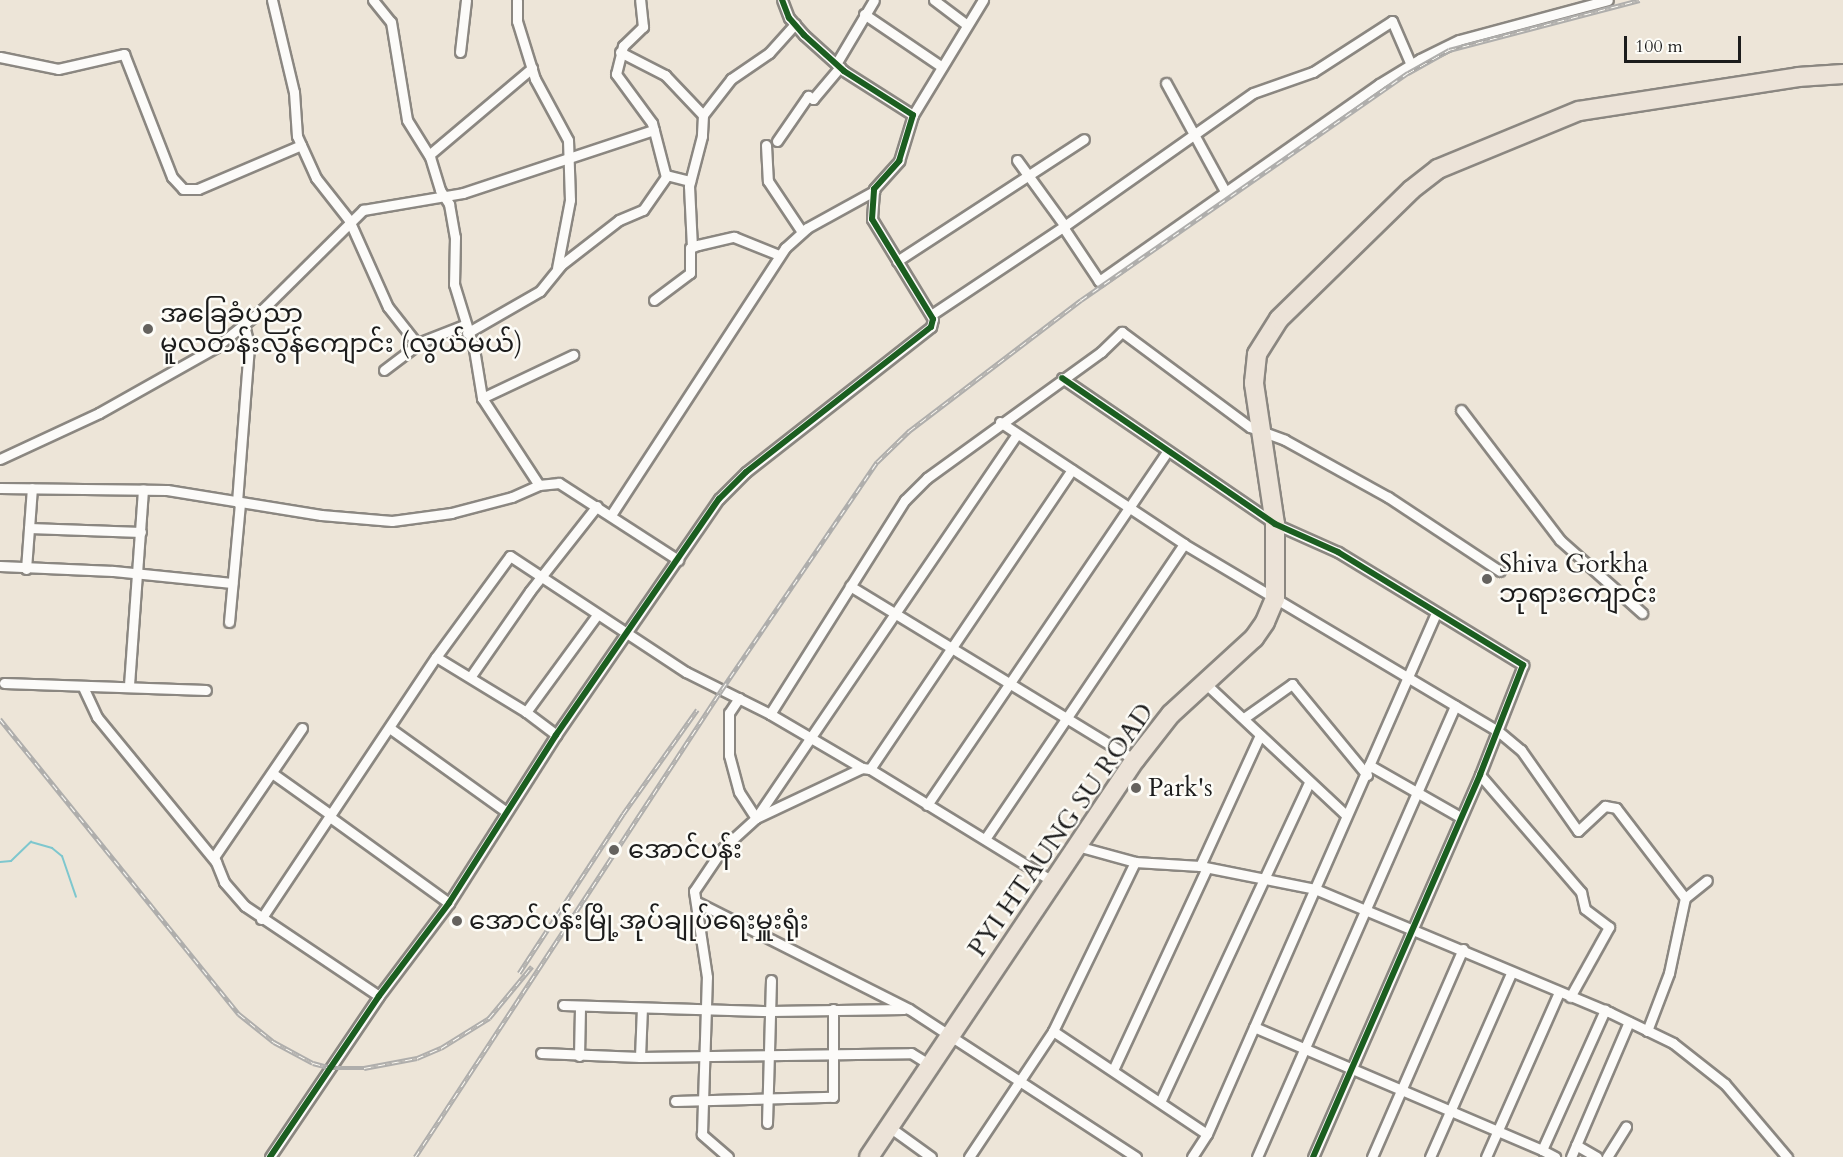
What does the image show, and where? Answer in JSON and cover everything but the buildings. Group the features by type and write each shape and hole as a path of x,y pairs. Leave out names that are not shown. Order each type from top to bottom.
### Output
{"highway":[{"name":"PYI HTAUNG SU ROAD","path":"869,1157 1135,760 1171,714 1254,638 1275,599 1275,524 1254,383 1257,354 1265,338 1329,269 1411,190 1438,169 1579,111 1798,77 1843,74"}],"street":[{"path":"272,0 289,65 292,108 301,144 316,178 349,220 388,307 418,345"},
{"path":"373,0 391,22 407,120 429,155 454,229 454,284 474,349 482,398 539,485"},
{"path":"460,52 466,0"},
{"path":"517,0 517,21 532,68 562,122 570,159 570,200 557,270"},
{"path":"384,370 418,345 466,329 540,291 557,270 619,220 643,210 666,175 654,130 644,109 616,74 620,52 643,27 640,0"},
{"path":"782,0 795,24 838,65 913,115"},
{"path":"777,141 808,96 813,99 838,65 864,14 874,0"},
{"path":"934,0 966,24"},
{"path":"611,515 779,255 802,232 874,191 899,161 913,115 966,24 983,0"},
{"path":"1017,160 1064,226 1099,281 1411,65 1459,40 1608,0"},
{"path":"864,14 942,67"},
{"path":"931,315 1064,226 1253,93 1313,72 1392,21 1411,65"},
{"path":"654,300 690,273 692,247 688,224 690,181 702,136 703,115 731,79 769,53 795,24"},
{"path":"620,52 665,75 703,115"},
{"path":"0,57 58,69 124,54 172,177 183,189 219,181 301,144"},
{"path":"429,155 532,68"},
{"path":"1166,83 1226,194"},
{"path":"0,459 148,388 216,347 244,325 349,220 363,210 410,205 445,197 570,159 654,130"},
{"path":"897,261 1084,139"},
{"path":"766,145 768,181 802,232"},
{"path":"666,175 690,181"},
{"path":"270,1157 379,996 449,903 556,735 719,499 746,472 931,327 931,315 875,230 872,219 874,191"},
{"path":"692,247 734,237 779,255"},
{"path":"229,622 249,345 244,325"},
{"path":"770,714 905,500 927,478 1000,422 1101,352 1122,332 1250,427 1262,430 1388,497 1500,571"},
{"path":"482,398 573,355"},
{"path":"1062,378 1275,524 1338,552 1523,664 1480,775 1314,1157"},
{"path":"1461,410 1560,540 1642,613"},
{"path":"1000,422 1184,544 1498,731 1521,750 1578,831 1605,806 1616,808 1685,898"},
{"path":"728,1157 702,1134 705,1100 707,977 694,891 723,848 756,818 893,613 1017,434"},
{"path":"927,805 1168,451"},
{"path":"756,818 866,769 951,650 1072,470"},
{"path":"0,488 143,489 392,521 451,513 512,497 539,485 559,483 678,560"},
{"path":"26,569 32,488"},
{"path":"129,685 143,489"},
{"path":"471,676 542,576 597,506"},
{"path":"29,528 141,532"},
{"path":"984,839 1070,718 1184,544"},
{"path":"261,919 391,729 436,657 510,556 626,635 810,736 1054,882"},
{"path":"0,566 138,574 232,583"},
{"path":"850,586 951,650 1011,681 1135,760"},
{"path":"1192,1157 1207,1134 1346,815 1410,679 1436,613"},
{"path":"526,712 597,615"},
{"path":"436,657 471,676 556,735"},
{"path":"4,683 83,687 129,685 206,690"},
{"path":"1206,684 1346,815"},
{"path":"1244,718 1292,684 1368,770 1417,790 1460,817"},
{"path":"83,687 97,717 216,862"},
{"path":"739,698 729,713 729,755 740,792 756,818"},
{"path":"1257,1157 1455,706"},
{"path":"302,728 214,857 233,894 261,919 379,996"},
{"path":"391,729 506,811"},
{"path":"1113,1070 1260,735"},
{"path":"272,773 449,903"},
{"path":"1480,775 1581,892 1585,909 1609,927 1570,997"},
{"path":"1161,1100 1309,782"},
{"path":"1077,846 1135,862 1203,868 1265,877 1315,888 1411,930 1463,949 1511,974 1605,1010 1673,1043 1725,1084 1786,1157"},
{"path":"969,1157 1023,1081 1053,1031 1135,862"},
{"path":"1647,1031 1669,973 1685,898 1707,880"},
{"path":"697,902 909,1009 1023,1081 1136,1157"},
{"path":"1372,1157 1463,949"},
{"path":"1430,1157 1511,974"},
{"path":"767,1123 771,980"},
{"path":"1486,1157 1559,992"},
{"path":"563,1005 580,1009 771,1011 909,1009"},
{"path":"640,1057 642,1008"},
{"path":"579,1056 580,1009"},
{"path":"675,1101 832,1096 833,1009"},
{"path":"1542,1150 1605,1010"},
{"path":"1571,1157 1629,1022"},
{"path":"1254,1027 1555,1157"},
{"path":"1053,1031 1161,1100 1207,1134"},
{"path":"541,1053 640,1057 912,1053 930,1065"},
{"path":"888,1126 931,1157"},
{"path":"1607,1157 1626,1126"},
{"path":"1576,1145 1597,1157"}],"waterway":[{"path":"0,862 11,861 31,842 52,848 62,856 76,897"}],"railway":[{"path":"415,1157 722,689 877,462 909,431 1081,300 1408,73 1449,50 1640,0"},
{"path":"519,973 623,814 697,710"},
{"path":"0,719 239,1014 274,1042 313,1063 332,1068 364,1068 417,1058 441,1048 489,1018 532,966"}],"cycle path":[{"path":"270,1157 379,996 449,903 556,735 719,499 746,472 931,327 933,319 872,219 874,189 899,161 913,115 844,71 804,35 789,18 782,0"},
{"path":"1062,378 1275,524 1338,552 1523,665 1480,775 1313,1157"}],"place":[{"name":"အခြေခံပညာ မူလတန်းလွန်ကျောင်း (လွယ်မယ်)","path":"148,329"},
{"name":"Shiva Gorkha ဘုရားကျောင်း","path":"1487,579"},
{"name":"Park's","path":"1136,788"},
{"name":"အောင်ပန်း","path":"614,850"},
{"name":"အောင်ပန်းမြို့အုပ်ချုပ်ရေးမှူးရုံး","path":"457,921"}]}
